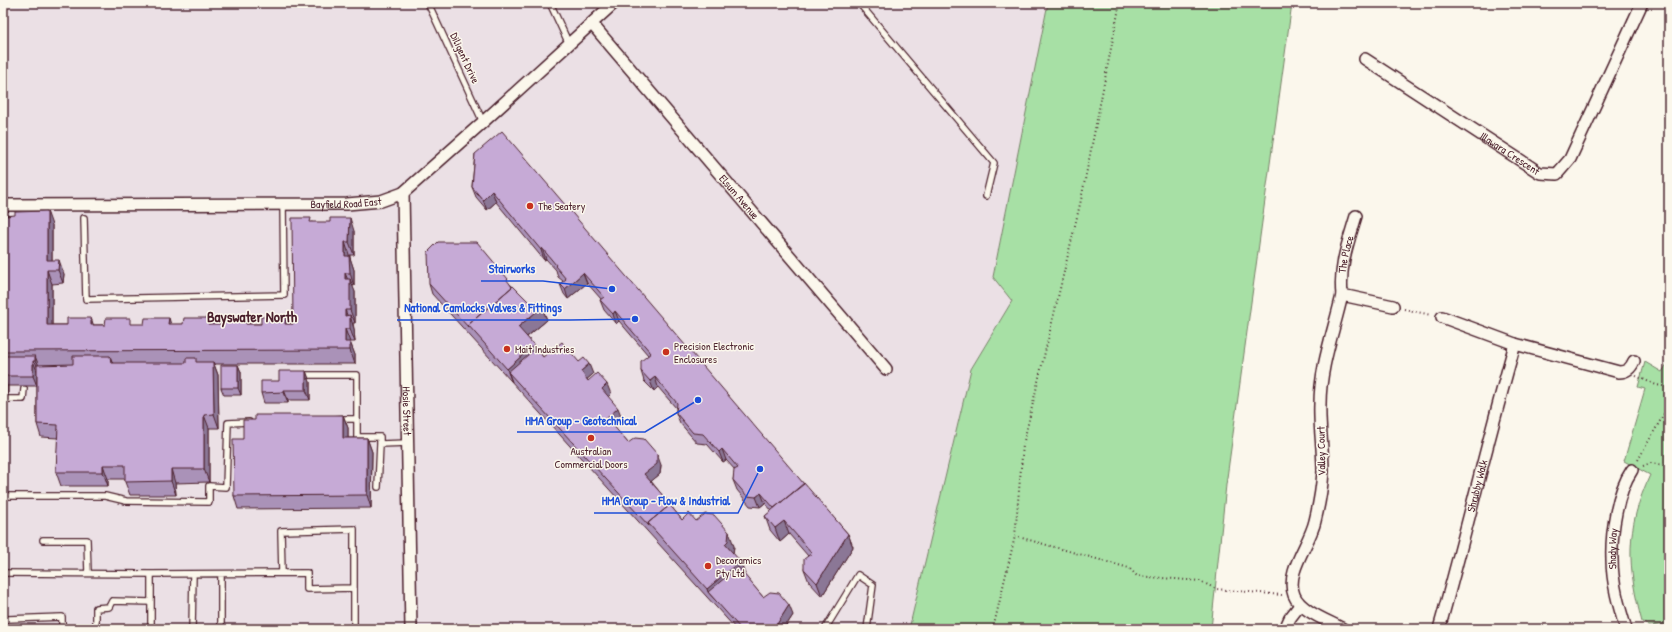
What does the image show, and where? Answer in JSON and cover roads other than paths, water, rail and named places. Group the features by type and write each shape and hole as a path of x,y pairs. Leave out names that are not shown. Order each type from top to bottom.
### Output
{"street":[{"name":"Bayfield Road East","path":"3,205 347,204 381,201 402,193 614,3"},
{"name":"Illawara Crescent","path":"1365,59 1540,172 1557,174 1570,159 1642,3"},
{"name":"Elsum Avenue","path":"592,24 886,369"},
{"name":"Hosie Street","path":"402,193 411,629"},
{"name":"The Place","path":"1342,295 1340,278 1342,265 1356,216"},
{"path":"1342,295 1393,306"},
{"name":"Valley Court","path":"1297,600 1292,584 1294,572 1314,524 1320,500 1323,471 1320,404 1322,374 1342,295"},
{"path":"1442,318 1515,344 1619,372 1626,372 1632,366 1634,361"},
{"name":"Shrubby Walk","path":"1439,629 1456,570 1489,436 1515,344"},
{"name":"Shady Way","path":"1626,629 1614,583 1612,560 1614,530 1618,505 1632,470"},
{"path":"1285,629 1297,600 1343,629"}],"lane":[{"name":"Diligent Drive","path":"428,3 483,122"},
{"path":"550,3 570,44"},
{"path":"858,3 994,163 986,196"},
{"path":"84,218 86,298 284,295 283,204"},
{"path":"302,375 357,375 357,437 380,437 378,487"},
{"path":"3,399 24,399 24,389"},
{"path":"334,419 357,419"},
{"path":"3,496 105,496 126,501 209,502 209,486 226,487 228,423 258,422"},
{"path":"380,444 408,443"},
{"path":"282,573 281,532 354,529 354,629"},
{"path":"43,540 87,540 88,573"},
{"path":"3,573 307,573 307,589 354,588"},
{"path":"151,574 151,626"},
{"path":"192,629 193,574"},
{"path":"221,574 221,629"},
{"path":"825,629 858,575 873,585 867,629"},
{"path":"96,629 96,608 109,607 112,601 151,602"},
{"path":"3,620 62,617 62,629"}],"place":[{"name":"The Seatery","path":"530,206"},
{"name":"Stairworks","path":"612,289"},
{"name":"National Camlocks Valves & Fittings","path":"635,319"},
{"name":"Mait Industries","path":"507,349"},
{"name":"Precision Electronic Enclosures","path":"666,352"},
{"name":"HMA Group - Geotechnical","path":"698,400"},
{"name":"Australian Commercial Doors","path":"591,438"},
{"name":"HMA Group - Flow & Industrial","path":"760,469"},
{"name":"Decoramics Pty Ltd","path":"708,566"}],"district":[{"name":"Bayswater North","path":"252,317"}]}
